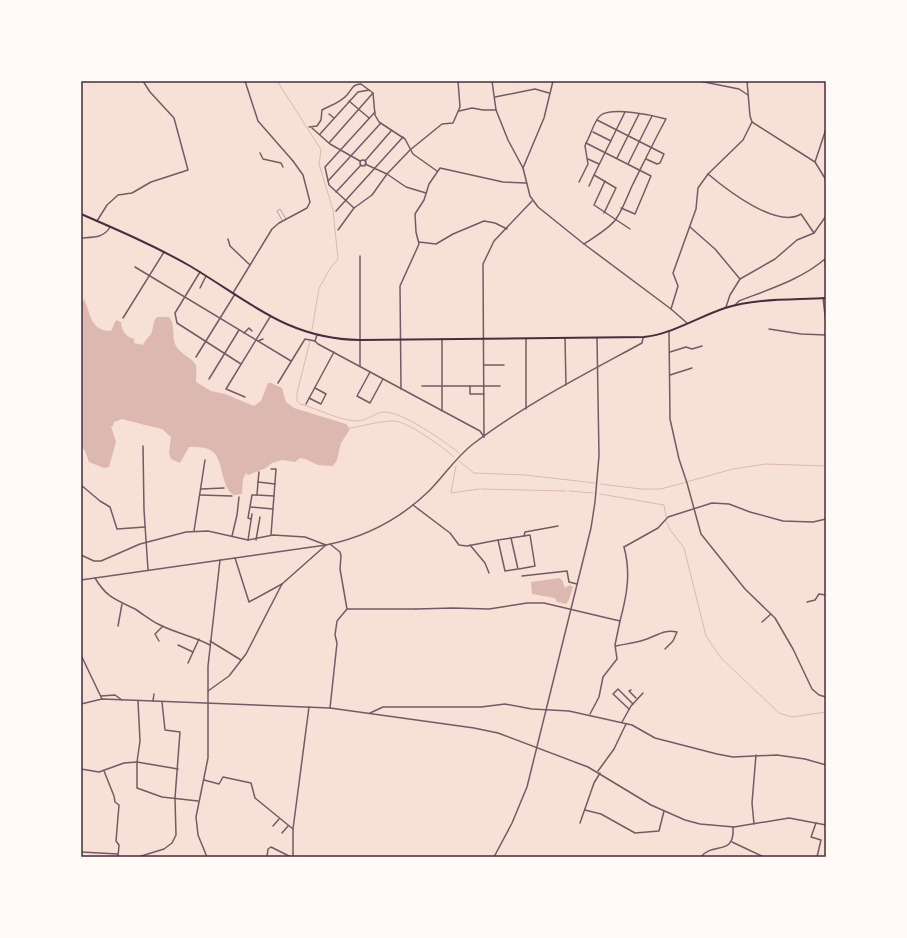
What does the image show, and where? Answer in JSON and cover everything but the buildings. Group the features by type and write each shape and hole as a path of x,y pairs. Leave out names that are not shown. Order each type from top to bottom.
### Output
{"main road":[{"path":"81,214 164,252 200,272 270,317 295,329 317,335 360,340 644,337 669,331 726,307 735,305 825,298"}],"street":[{"path":"97,221 107,205 118,195 132,193 151,182 188,170 174,118 150,92 143,81"},
{"path":"196,358 272,229 282,221 307,208 310,202 303,175 293,161 258,121 245,81"},
{"path":"338,230 354,208 372,195 387,174 410,150 442,124 453,123 459,111 458,81"},
{"path":"492,81 496,110 508,140 523,168 532,201 584,244 671,309 687,323"},
{"path":"523,168 544,118 553,81"},
{"path":"699,81 739,89 748,95"},
{"path":"747,81 750,116 752,122 815,162 826,180"},
{"path":"312,128 319,124 322,110 334,106 347,96 354,86 361,82 373,93 375,112 377,120 380,124 403,137 409,145 410,150 437,172"},
{"path":"495,97 535,89 550,93"},
{"path":"320,134 358,92 370,90"},
{"path":"329,143 373,93"},
{"path":"350,102 369,118"},
{"path":"459,111 472,108 496,110"},
{"path":"579,182 587,166 588,159 585,146 597,120 601,115 611,111 666,119 615,220 584,244"},
{"path":"354,208 329,184 325,167 375,112"},
{"path":"588,186 625,112"},
{"path":"329,114 334,118"},
{"path":"617,158 638,114"},
{"path":"628,164 652,116"},
{"path":"597,120 664,154 660,163 657,164 646,158"},
{"path":"671,309 678,286 673,273 696,209 698,188 708,174 743,140 752,122"},
{"path":"328,181 380,124"},
{"path":"308,127 320,134 329,143 360,161 365,161 391,131"},
{"path":"815,162 826,129"},
{"path":"592,132 611,141"},
{"path":"336,211 403,137"},
{"path":"586,143 650,175 651,178 635,214 621,208"},
{"path":"260,153 264,159 281,163 283,167"},
{"path":"588,159 599,164"},
{"path":"360,161 361,165"},
{"path":"336,192 361,165 366,164 387,174 406,187 426,193"},
{"path":"401,388 400,286 412,263 419,242 416,232 415,214 437,172 440,168 503,182 526,183"},
{"path":"708,174 734,195 762,210 789,219 801,214 814,233"},
{"path":"594,175 616,188 604,213"},
{"path":"605,181 594,205 630,229"},
{"path":"484,437 484,264 494,241 532,201"},
{"path":"726,307 730,295 740,280 774,259 797,240 814,233 826,216"},
{"path":"419,242 436,244 453,234 484,221 495,223 506,229"},
{"path":"81,238 106,233 110,227"},
{"path":"690,227 715,248 740,280"},
{"path":"228,239 230,246 250,265"},
{"path":"123,318 164,252"},
{"path":"360,256 360,366"},
{"path":"735,305 738,301 793,278 825,259 826,272"},
{"path":"135,267 291,361"},
{"path":"200,272 175,313 177,323 241,364"},
{"path":"200,288 206,276"},
{"path":"825,298 826,324"},
{"path":"245,397 226,389 270,317"},
{"path":"244,333 249,328 252,331"},
{"path":"769,329 801,334 826,335"},
{"path":"209,379 239,330"},
{"path":"669,331 670,418 678,459 687,481 701,534 745,590 771,614 789,643 812,689 819,695 826,697"},
{"path":"315,341 317,335"},
{"path":"81,580 326,545 360,536 375,530 413,505 430,490 463,453 484,437 566,385 642,343 644,337"},
{"path":"565,338 566,385"},
{"path":"494,857 512,823 527,787 547,710 590,528 598,476 597,338"},
{"path":"258,341 263,339"},
{"path":"278,383 305,339 315,341 480,431 484,437"},
{"path":"442,339 442,411"},
{"path":"526,339 526,409"},
{"path":"670,352 686,347 692,349 702,346"},
{"path":"306,404 334,352"},
{"path":"484,365 504,365"},
{"path":"670,375 692,368"},
{"path":"370,372 357,396 370,403 383,379"},
{"path":"422,386 500,386"},
{"path":"470,386 470,394 484,394"},
{"path":"310,398 321,404 326,394 315,388"},
{"path":"143,446 144,527 148,570"},
{"path":"194,531 205,460"},
{"path":"270,535 276,468 271,469"},
{"path":"257,495 259,472"},
{"path":"258,482 274,484"},
{"path":"81,485 100,501 110,507 117,529 144,527"},
{"path":"201,488 224,488"},
{"path":"200,495 232,496"},
{"path":"251,519 248,518 252,495 274,496"},
{"path":"232,536 238,515 239,497"},
{"path":"590,714 599,697 603,677 617,659 616,646 628,582 628,569 624,547 658,528 668,517 720,503 783,521 813,522 826,519"},
{"path":"413,505 450,533 459,545 470,545 498,540 530,535 535,566 505,571 498,540"},
{"path":"251,507 273,509"},
{"path":"248,540 252,514"},
{"path":"256,540 260,517"},
{"path":"524,536 525,532 558,526"},
{"path":"81,555 94,561 101,561 146,542 194,531 208,531 248,540 256,540 270,535 305,536 326,545"},
{"path":"511,538 518,569"},
{"path":"330,544 340,552 340,569 347,609 337,621 335,635 337,643 330,708"},
{"path":"235,558 249,602 282,584 326,545"},
{"path":"470,545 485,563 489,573"},
{"path":"207,857 197,829 198,801 204,780 209,750 208,690 210,641 220,560"},
{"path":"522,576 567,571 569,582 577,584"},
{"path":"95,578 106,594 122,604 136,610 163,626 199,639 210,645"},
{"path":"208,690 229,676 242,660 253,643 282,584"},
{"path":"807,602 815,600 820,594 826,595"},
{"path":"347,609 489,609 537,603 571,609 620,621"},
{"path":"118,626 122,604"},
{"path":"762,622 771,614"},
{"path":"159,641 155,634 163,626"},
{"path":"616,646 646,640 659,632 677,632 673,641 665,650"},
{"path":"188,662 199,639"},
{"path":"210,641 242,660"},
{"path":"178,645 193,652"},
{"path":"81,654 82,660 102,699"},
{"path":"629,709 613,694 618,689 633,704"},
{"path":"631,690 629,692 637,699"},
{"path":"622,722 629,709 643,693"},
{"path":"153,701 154,694"},
{"path":"101,696 115,695 122,700"},
{"path":"81,704 102,699 330,708 370,712 474,728 498,733 598,771 633,795 664,810 700,824 733,827 789,818 826,825"},
{"path":"138,701 140,741 137,762 137,788 149,794 198,801"},
{"path":"138,857 164,849 172,843 176,835 175,798 180,732 165,730 162,702"},
{"path":"370,712 390,707 481,707 505,704 590,714 639,728 656,738 717,754 733,757 777,755 805,759 826,765"},
{"path":"267,857 268,848 271,847 292,857 293,829 309,707"},
{"path":"598,771 614,749 626,724"},
{"path":"754,824 752,803 756,755"},
{"path":"81,769 96,772 104,771 124,763 137,762 178,769"},
{"path":"104,771 115,802 119,805 116,841 119,846 118,857"},
{"path":"580,823 600,773"},
{"path":"204,780 219,784 223,777 251,783 255,798 293,829"},
{"path":"585,810 602,814 629,831 640,833 659,831 664,810"},
{"path":"273,826 279,819"},
{"path":"816,822 811,837 821,840 817,857"},
{"path":"282,833 288,826"},
{"path":"732,842 733,827"},
{"path":"701,857 706,852 725,846 732,842"},
{"path":"732,842 764,857"},
{"path":"81,852 118,854"}],"lane":[{"path":"282,221 278,211 281,209 286,219"}],"shaded area":[{"path":"84,299 92,321 95,325 104,330 111,331 116,320 121,322 126,335 134,339 134,343 143,345 151,334 154,321 157,317 169,317 172,322 174,341 177,348 195,363 196,382 211,391 225,394 254,406 261,401 268,383 271,383 282,388 286,402 294,408 346,424 350,429 341,443 337,460 333,466 318,465 300,458 295,462 282,460 272,463 266,468 248,475 246,473 243,479 242,494 234,495 226,485 220,464 214,453 206,448 189,447 180,463 171,459 169,453 171,437 162,429 122,419 114,422 113,426 111,426 116,442 109,467 104,468 89,462 81,445 81,304"},
{"path":"559,578 562,580 565,588 570,585 573,587 569,600 566,604 557,602 555,598 532,594 531,582"}],"waterway":[{"path":"277,81 320,148 319,164 333,210 338,259 331,267 319,288 312,330"},
{"path":"301,405 297,401 297,393 310,341"},
{"path":"301,404 336,417 357,421 364,420 383,412 401,416 443,441 459,453"},
{"path":"350,428 382,422 399,422 425,435 454,457"},
{"path":"459,461 474,473 525,475 595,483"},
{"path":"600,484 641,489 661,489 733,469 766,464 826,466"},
{"path":"456,466 451,493 479,489"},
{"path":"481,489 566,491"},
{"path":"569,491 593,493"},
{"path":"600,494 664,505 666,516"},
{"path":"666,521 671,531 684,548 706,636 721,658 779,713 792,717 826,712"}]}
